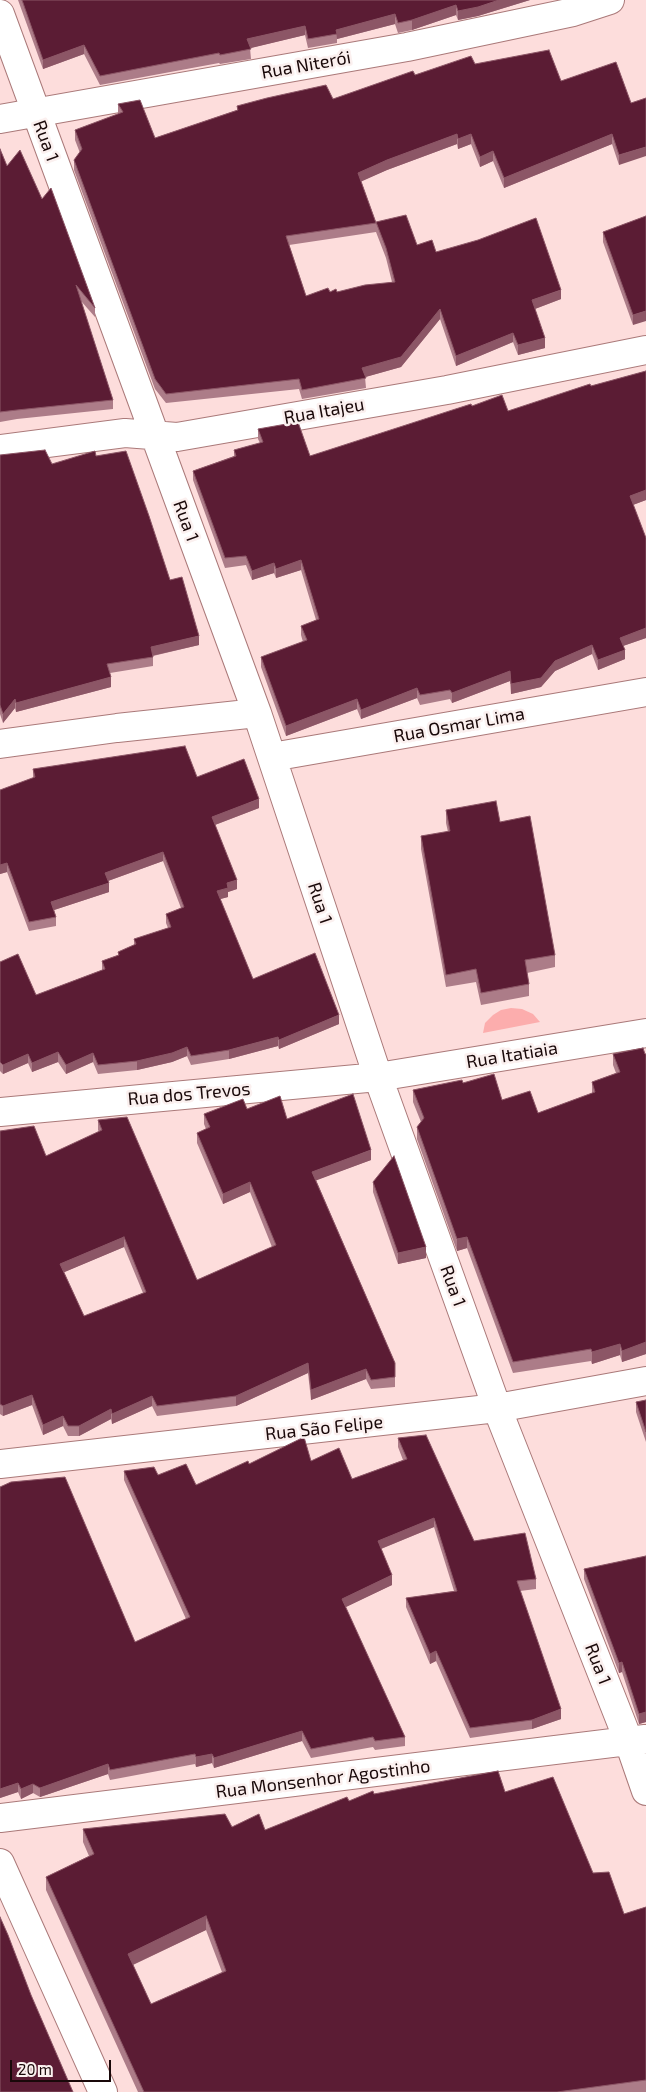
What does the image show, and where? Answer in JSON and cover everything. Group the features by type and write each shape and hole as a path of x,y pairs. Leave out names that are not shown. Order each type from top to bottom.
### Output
{"street":[{"name":"Rua Niterói","path":"0,118 407,47 573,12 610,0"},
{"name":"Rua 1","path":"0,14 257,714 378,1077 498,1408 637,1740 646,1791"},
{"name":"Rua Itajeu","path":"0,449 125,433 177,437 447,390 646,350"},
{"name":"Rua Osmar Lima","path":"272,757 646,692"},
{"path":"0,744 116,728 257,714"},
{"name":"Rua Itatiaia","path":"378,1077 646,1033"},
{"name":"Rua dos Trevos","path":"0,1112 378,1077"},
{"name":"Rua São Felipe","path":"0,1464 498,1408 646,1381"},
{"name":"Rua Monsenhor Agostinho","path":"0,1818 637,1740"},
{"path":"0,1863 103,2092"}],"shaded area":[{"path":"511,1008 522,1009 533,1014 540,1022 483,1033 485,1023 493,1015 501,1010"}],"building":[{"path":"22,0 499,0 458,11 456,5 398,23 395,14 336,30 337,34 308,39 305,26 247,39 251,49 220,55 219,53 100,76 84,45 43,60"},
{"path":"549,50 561,81 616,62 631,103 646,98 646,147 619,155 612,134 504,178 493,151 480,157 471,134 458,139 457,134 358,173 376,223 286,236 306,296 328,288 330,292 336,289 337,292 365,285 395,282 386,248 376,222 406,215 417,245 432,240 436,252 478,240 536,218 561,290 532,300 545,338 518,345 513,333 456,356 440,309 401,357 362,368 366,378 302,390 299,379 166,394 155,379 74,160 82,149 75,130 123,112 118,104 140,100 155,138 238,110 237,106 267,98 326,85 333,99 413,71 415,75 471,56 475,64"},
{"path":"0,149 7,166 20,150 42,199 51,188 95,308 76,285 113,400 0,412"},
{"path":"646,216 646,311 633,315 603,232"},
{"path":"646,371 646,490 630,496 646,538 646,628 620,638 625,650 598,660 592,645 555,661 541,678 511,684 510,671 452,693 450,690 420,695 417,688 361,710 357,699 286,726 261,657 307,640 301,626 319,619 301,560 276,569 274,563 252,571 246,556 225,558 193,471 236,456 234,450 263,442 258,429 298,422 310,456 502,395 508,411 590,384 591,386"},
{"path":"45,450 52,464 95,451 96,456 126,451 170,580 182,577 199,636 151,647 153,657 107,664 111,677 16,703 15,699 3,714 0,705 0,455"},
{"path":"185,746 197,777 244,759 259,799 212,817 237,880 227,883 228,888 217,891 253,979 315,953 339,1015 279,1040 278,1037 229,1050 191,1056 187,1047 172,1053 137,1061 98,1065 93,1053 66,1065 58,1052 32,1063 28,1054 3,1065 0,1062 0,962 18,954 36,995 105,969 102,961 119,955 118,952 136,944 134,939 171,927 166,914 184,907 163,852 105,873 109,883 51,902 56,917 29,922 7,863 0,865 0,790 35,777 33,769"},
{"path":"496,801 500,822 530,816 555,955 525,960 529,984 481,993 476,969 446,975 421,836 450,831 446,810"},
{"path":"643,1048 646,1054 646,1342 622,1351 620,1344 592,1352 591,1349 513,1362 467,1237 457,1239 417,1127 424,1118 413,1090 462,1080 463,1083 494,1074 502,1100 530,1091 538,1113 595,1092 592,1082 620,1072 613,1054"},
{"path":"353,1094 371,1150 312,1172 395,1363 395,1377 371,1380 366,1369 311,1390 308,1363 236,1396 157,1406 152,1396 112,1414 111,1409 79,1426 68,1426 63,1416 43,1425 32,1395 3,1406 0,1404 0,1131 34,1126 46,1156 102,1130 98,1120 127,1117 197,1280 276,1245 250,1182 223,1194 197,1133 210,1127 204,1114 243,1099 247,1109 280,1096 287,1119","holes":["124,1237 146,1292 84,1316 60,1264"]},
{"path":"394,1156 426,1247 398,1253 373,1182"},
{"path":"646,1400 646,1432 636,1402"},
{"path":"426,1435 474,1541 525,1533 536,1579 517,1581 561,1709 532,1720 470,1728 436,1651 430,1654 406,1598 457,1591 434,1518 378,1541 392,1575 342,1599 405,1737 375,1741 373,1737 311,1749 302,1731 214,1758 212,1754 196,1757 195,1754 110,1770 108,1764 40,1788 33,1784 21,1789 18,1783 0,1789 0,1487 11,1482 65,1477 135,1642 190,1617 124,1471 154,1467 158,1475 186,1464 196,1485 248,1461 249,1464 304,1437 311,1461 339,1448 352,1479 407,1459 398,1438"},
{"path":"646,1556 646,1712 639,1714 622,1662 619,1663 584,1569"},
{"path":"498,1771 505,1792 553,1777 593,1873 609,1872 624,1914 646,1907 646,2080 557,2092 144,2092 46,1877 94,1854 83,1829 225,1814 232,1827 259,1814 265,1830 347,1797 349,1801 373,1791 374,1794","holes":["206,1916 226,1971 151,2004 128,1954"]},
{"path":"0,1917 31,1995 73,2092 0,2092"}]}
